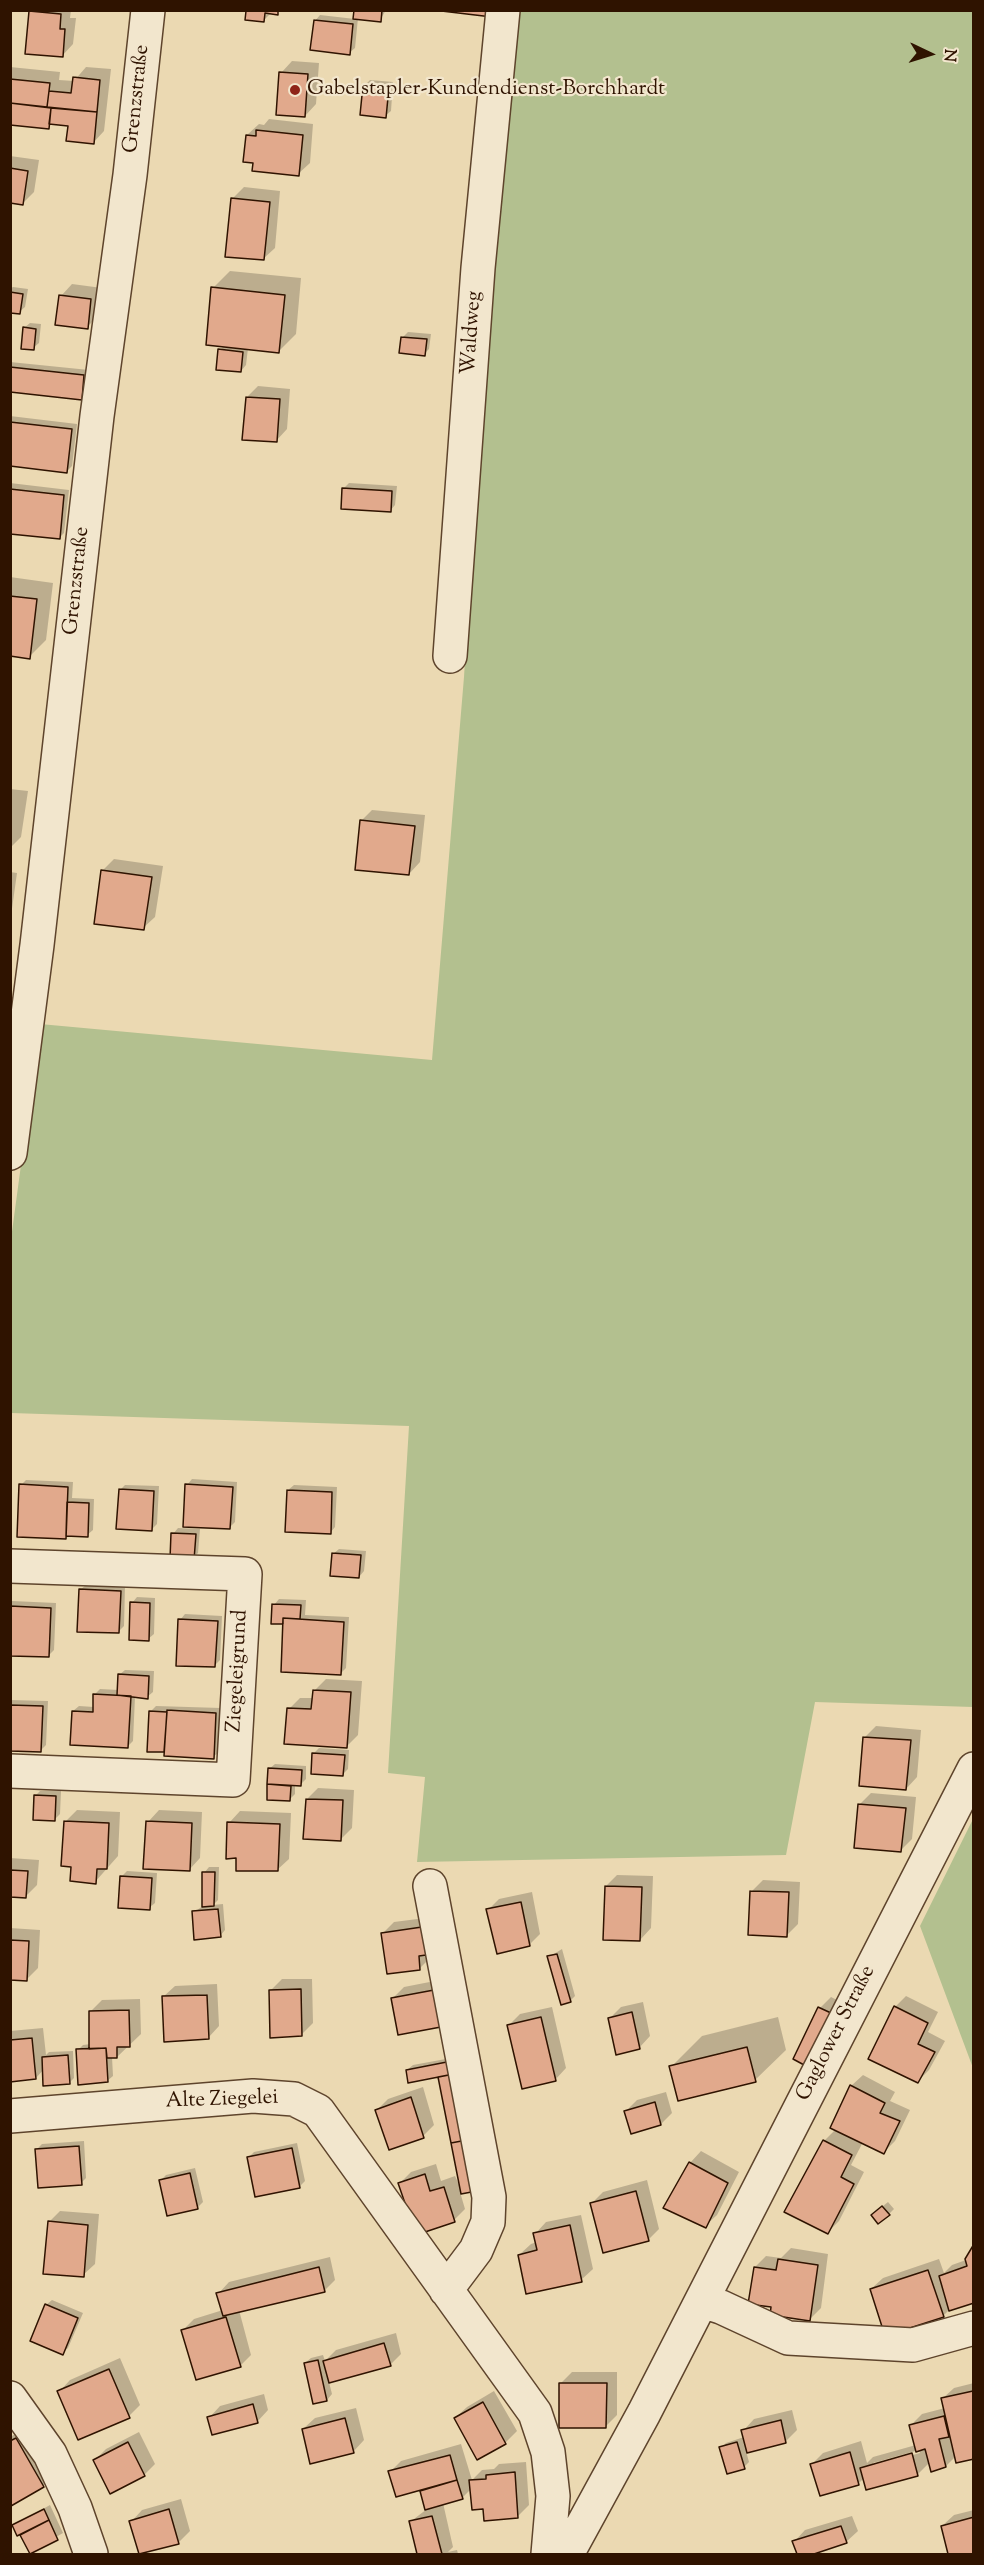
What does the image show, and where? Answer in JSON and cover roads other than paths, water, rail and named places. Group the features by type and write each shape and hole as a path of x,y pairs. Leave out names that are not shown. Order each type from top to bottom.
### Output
{"street":[{"name":"Grenzstraße","path":"10,1153 39,933 97,416 130,175 148,10"},
{"name":"Waldweg","path":"450,656 478,268 503,10"},
{"name":"Ziegeleigrund","path":"10,1566 245,1574 233,1780 10,1771"},
{"name":"Gaglower Straße","path":"567,2554 702,2301 974,1769"},
{"path":"430,1886 489,2197 488,2222 476,2250 446,2290"},
{"name":"Alte Ziegelei","path":"10,2116 253,2096 294,2099 318,2111 535,2413 548,2452 553,2496 548,2554"},
{"path":"702,2301 721,2307 788,2338 913,2345 974,2328"},
{"path":"10,2398 50,2454 75,2508 91,2554"},
{"path":"553,2496 566,2516 582,2524"}],"place":[{"name":"Gabelstapler-Kundendienst-Borchhardt","path":"295,90"}]}
